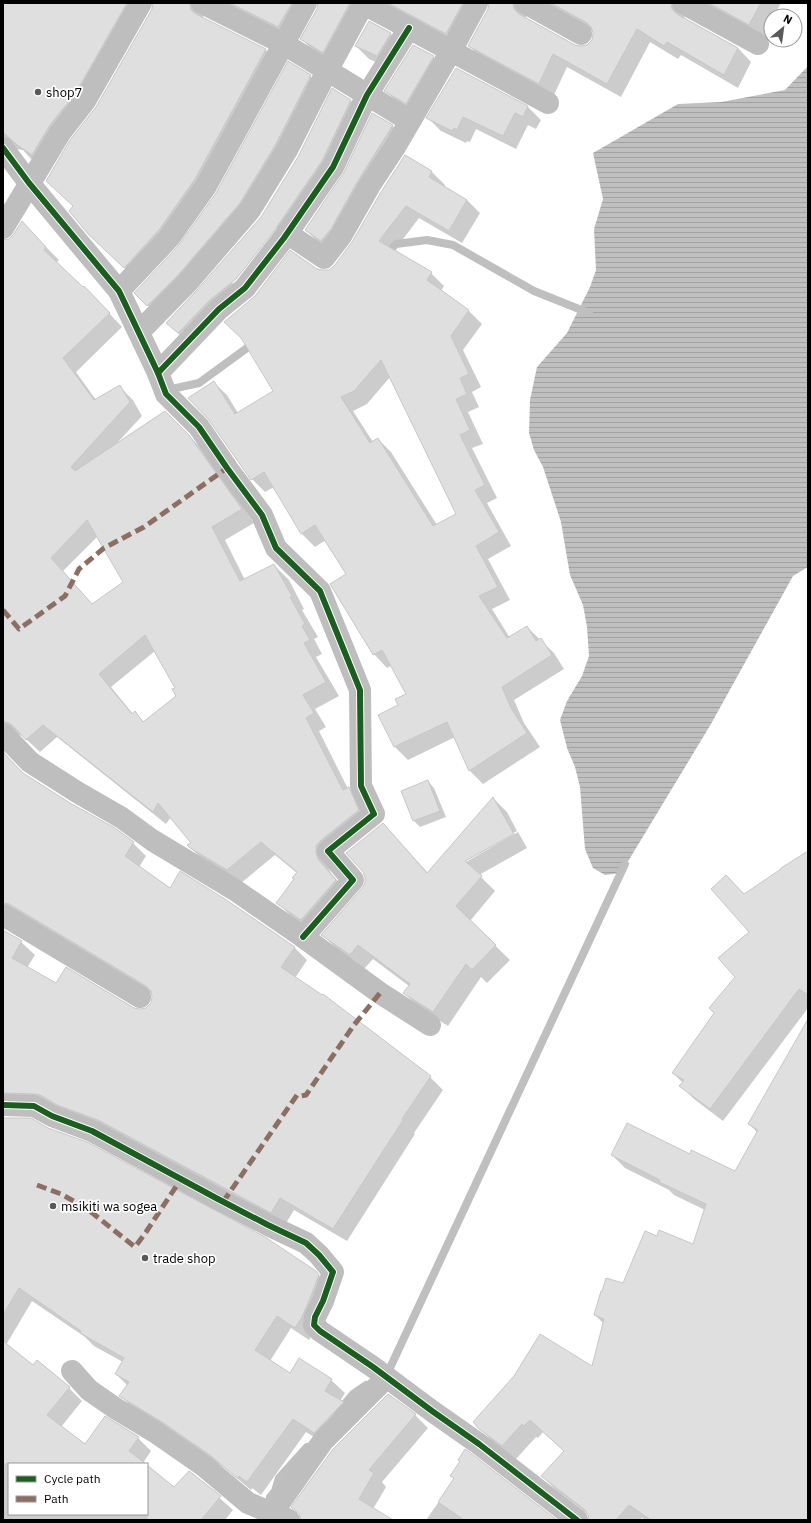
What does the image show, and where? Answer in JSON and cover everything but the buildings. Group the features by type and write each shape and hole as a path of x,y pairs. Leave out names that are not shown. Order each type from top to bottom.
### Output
{"street":[{"path":"3,228 60,133 85,100 141,3"},
{"path":"202,3 284,44 410,121"},
{"path":"118,291 169,238 206,186 306,3"},
{"path":"138,332 188,282 250,210 287,150 327,71 364,3 548,103"},
{"path":"287,233 324,258 340,236 370,185 395,147 477,3"},
{"path":"525,3 581,34"},
{"path":"683,3 758,44"},
{"path":"158,373 219,310 245,288 287,233 333,167 367,95 409,28"},
{"path":"3,148 29,183 118,291 158,373 166,394 199,427 226,468 262,515 276,548 320,591 360,690 361,786 374,814 328,851 353,880 303,937"},
{"path":"3,734 30,762 122,818 152,840 235,890 380,993 430,1025"},
{"path":"3,915 140,996"},
{"path":"3,1106 34,1106 52,1116 92,1131 216,1198 306,1243 320,1255 333,1272 323,1301 315,1317 314,1325 320,1331 380,1372 479,1444 577,1520"},
{"path":"72,1370 89,1390 115,1408 155,1432 198,1462 248,1503 277,1517 324,1441 380,1372"}],"shaded area":[{"path":"808,66 808,568 793,576 711,724 621,873 605,875 593,868 585,849 580,787 575,767 567,748 560,720 567,701 582,676 589,656 587,627 583,605 570,575 561,522 543,467 534,450 529,433 530,400 537,367 567,333 590,287 596,270 594,229 603,199 593,153 678,104 721,102 785,90"}],"waterway":[{"path":"385,255 396,244 427,240 453,245 534,291 589,313"},
{"path":"167,390 199,383 247,348 253,339"},
{"path":"384,1373 389,1370 625,864"},
{"path":"338,1412 353,1394 366,1385"},
{"path":"270,1497 275,1491 279,1478 307,1447"}],"marked path":[{"path":"3,610 19,629 65,596 79,569 104,548 144,527 227,468"},
{"path":"223,1202 297,1095 306,1095 354,1025 380,993"},
{"path":"37,1185 61,1194 86,1208 135,1247 181,1179"}],"cycle path":[{"path":"158,373 219,309 245,288 284,238 333,167 367,95 409,28"},
{"path":"3,148 29,183 119,291 158,373 166,394 199,427 262,515 276,548 320,591 360,690 361,786 374,814 328,851 353,880 303,937"},
{"path":"3,1105 34,1106 52,1116 92,1131 216,1198 306,1243 319,1255 333,1272 323,1301 315,1317 314,1325 320,1331 373,1367 479,1444 577,1520"}],"place":[{"name":"shop7","path":"38,92"},
{"name":"msikiti wa sogea","path":"53,1206"},
{"name":"trade shop","path":"145,1258"}]}
